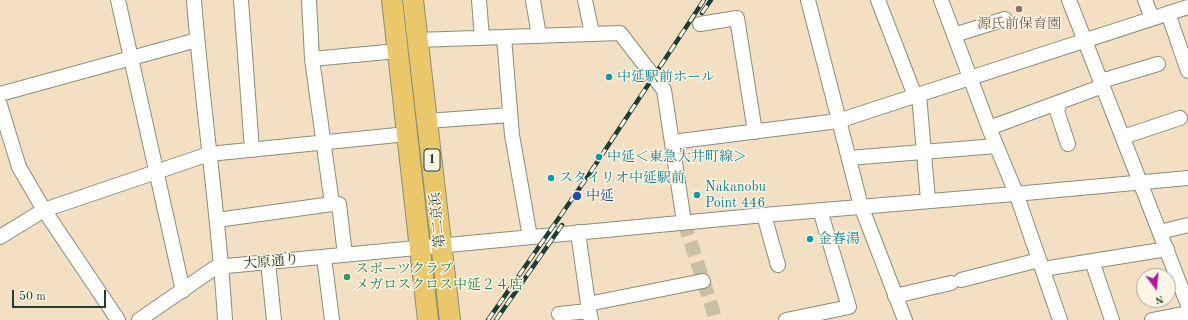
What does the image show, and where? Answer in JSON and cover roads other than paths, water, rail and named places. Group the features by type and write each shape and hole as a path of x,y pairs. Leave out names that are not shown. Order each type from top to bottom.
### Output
{"highway":[{"name":"第二京浜","path":"392,0 428,320"},
{"name":"第二京浜","path":"413,0 450,320"}],"street":[{"path":"118,0 183,291"},
{"path":"194,0 197,40 222,266 225,320"},
{"path":"241,0 252,150"},
{"path":"309,0 312,59 332,204"},
{"path":"479,0 482,38"},
{"path":"533,0 539,36"},
{"path":"585,0 592,33"},
{"path":"808,0 861,206 905,320"},
{"path":"878,0 917,95 928,200"},
{"path":"941,0 989,128 1016,193 1060,320"},
{"path":"1069,0 1160,232 1167,249 1183,277 1188,305"},
{"path":"1145,0 1152,18"},
{"path":"672,142 838,121 1188,7"},
{"path":"1168,13 1188,71"},
{"path":"700,24 736,18 755,132"},
{"path":"954,35 1005,19"},
{"path":"417,40 620,33 664,90 684,222"},
{"path":"504,37 510,115 530,237"},
{"path":"0,94 197,40"},
{"path":"312,59 387,52"},
{"path":"989,128 1158,64"},
{"path":"1060,102 1057,111 1068,144"},
{"path":"0,105 19,167 44,210 118,320"},
{"path":"427,121 510,115"},
{"path":"1123,137 1180,118"},
{"path":"0,237 44,210 209,154 407,134"},
{"path":"849,158 996,146"},
{"name":"大原通り","path":"139,320 216,267 222,266 684,222 1188,178"},
{"path":"216,220 339,204 345,255"},
{"path":"786,320 849,307 820,210"},
{"path":"764,215 778,265"},
{"path":"1160,232 1188,225"},
{"path":"578,232 590,312"},
{"path":"895,296 956,281 1041,265 1092,261 1167,249"},
{"path":"324,257 332,320"},
{"path":"1092,261 1112,320"},
{"path":"268,262 274,320"},
{"path":"559,314 590,312 703,281"},
{"path":"1152,320 1188,313"}],"tunnel":[{"path":"684,222 716,320"}],"railway":[{"path":"488,320 588,176 704,0"},
{"path":"702,13 711,0"},
{"path":"496,320 562,225"}],"place":[{"name":"源氏前保育園","path":"1019,9"},
{"name":"中延駅前ホール","path":"609,77"},
{"name":"中延＜東急大井町線＞","path":"599,157"},
{"name":"スタイリオ中延駅前","path":"551,178"},
{"name":"Nakanobu Point 446","path":"697,195"},
{"name":"中延","path":"577,196"},
{"name":"金春湯","path":"810,239"},
{"name":"スポーツクラブ メガロスクロス中延２４店","path":"347,277"}]}
